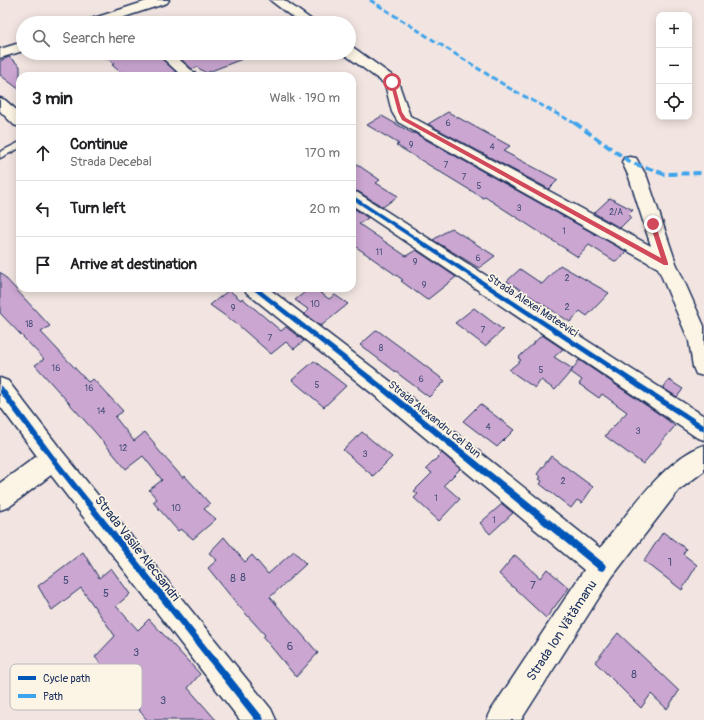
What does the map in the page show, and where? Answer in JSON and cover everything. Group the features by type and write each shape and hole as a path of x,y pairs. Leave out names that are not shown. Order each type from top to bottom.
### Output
{"street":[{"path":"106,16 119,9 164,0"},
{"path":"276,0 299,16"},
{"path":"119,9 124,16"},
{"path":"0,54 16,48"},
{"path":"356,56 392,82 400,112 404,119 666,263"},
{"path":"172,60 186,72"},
{"path":"0,103 16,118"},
{"path":"630,162 638,177 666,263 700,341 704,367"},
{"name":"Strada Alexei Mateevici","path":"356,200 704,429"},
{"name":"Strada Alexandru cel Bun","path":"259,292 382,388 602,567"},
{"name":"Strada Vasile Alecsandri","path":"0,388 53,459 260,720"},
{"name":"Strada Ion Vătămanu","path":"503,720 602,567 670,482 704,456"},
{"path":"0,498 53,459"}],"lane":[{"path":"0,155 16,147"}],"building":[{"path":"9,57 20,66 20,72 16,72 16,87 0,75 0,61"},
{"path":"109,60 163,60 176,72 120,72 112,65 114,64"},
{"path":"182,60 240,60 209,72 204,72 197,67 192,69"},
{"path":"448,112 510,146 503,151 558,180 549,189 428,124"},
{"path":"382,116 627,252 616,262 589,245 578,257 485,197 483,198 396,145 399,144 367,125"},
{"path":"356,164 380,180 376,183 398,196 383,207 356,191"},
{"path":"610,198 633,210 628,215 631,217 620,228 594,213"},
{"path":"356,210 368,218 359,224 406,256 416,250 456,277 427,300 401,281 403,280 356,247"},
{"path":"451,228 495,256 479,268 433,240"},
{"path":"560,265 609,293 587,316 580,311 570,322 507,281 520,269 542,284"},
{"path":"0,272 16,289 16,292 19,292 50,326 41,332 88,382 93,379 123,411 115,417 134,441 145,432 155,444 154,445 183,478 185,476 210,504 204,509 216,519 193,539 181,529 178,531 153,502 157,499 149,490 162,480 143,456 126,469 35,365 44,359 0,313"},
{"path":"226,292 231,292 241,300 242,298 281,331 286,327 304,341 294,349 286,342 271,354 238,325 210,305"},
{"path":"305,292 319,292 329,299 335,295 348,304 321,326 304,314 309,310 295,300"},
{"path":"474,308 503,330 485,346 455,323"},
{"path":"377,330 445,381 429,397 360,345"},
{"path":"542,335 563,349 554,357 573,369 555,390 541,380 535,388 509,370 521,360 518,358"},
{"path":"579,360 675,426 643,464 605,436 627,412 602,394 599,398 579,384 582,380 571,372"},
{"path":"314,361 346,386 324,407 292,380"},
{"path":"669,380 683,389 677,397 663,388"},
{"path":"480,404 514,430 497,447 463,421"},
{"path":"362,432 392,457 373,476 343,450"},
{"path":"442,453 460,469 444,485 460,499 439,521 414,498 418,494 414,491 432,473 426,469"},
{"path":"551,456 593,487 582,503 577,500 571,508 540,484 542,481 539,479 541,477 537,474"},
{"path":"502,504 513,513 490,534 480,523"},
{"path":"663,532 686,549 683,554 697,565 682,590 644,561"},
{"path":"224,537 245,562 252,555 268,574 294,551 306,564 270,597 318,653 296,677 263,637 265,635 237,604 208,568 217,560 209,553"},
{"path":"83,552 99,578 111,568 130,594 116,606 138,630 149,619 200,674 188,688 216,720 147,720 139,710 142,710 142,664 101,664 95,657 115,636 81,588 52,610 38,586"},
{"path":"515,555 540,578 547,569 569,588 546,618 499,574"},
{"path":"618,633 679,691 667,709 651,694 641,708 595,662"}],"marked path":[{"path":"370,0 509,88 573,122 630,162 664,174 704,173"}],"cycle path":[{"path":"356,200 704,429"},
{"path":"259,292 382,388 602,567"},
{"path":"0,388 53,459 260,720"}],"route":[{"path":"392,82 400,112 404,119 666,263 653,224"}]}
